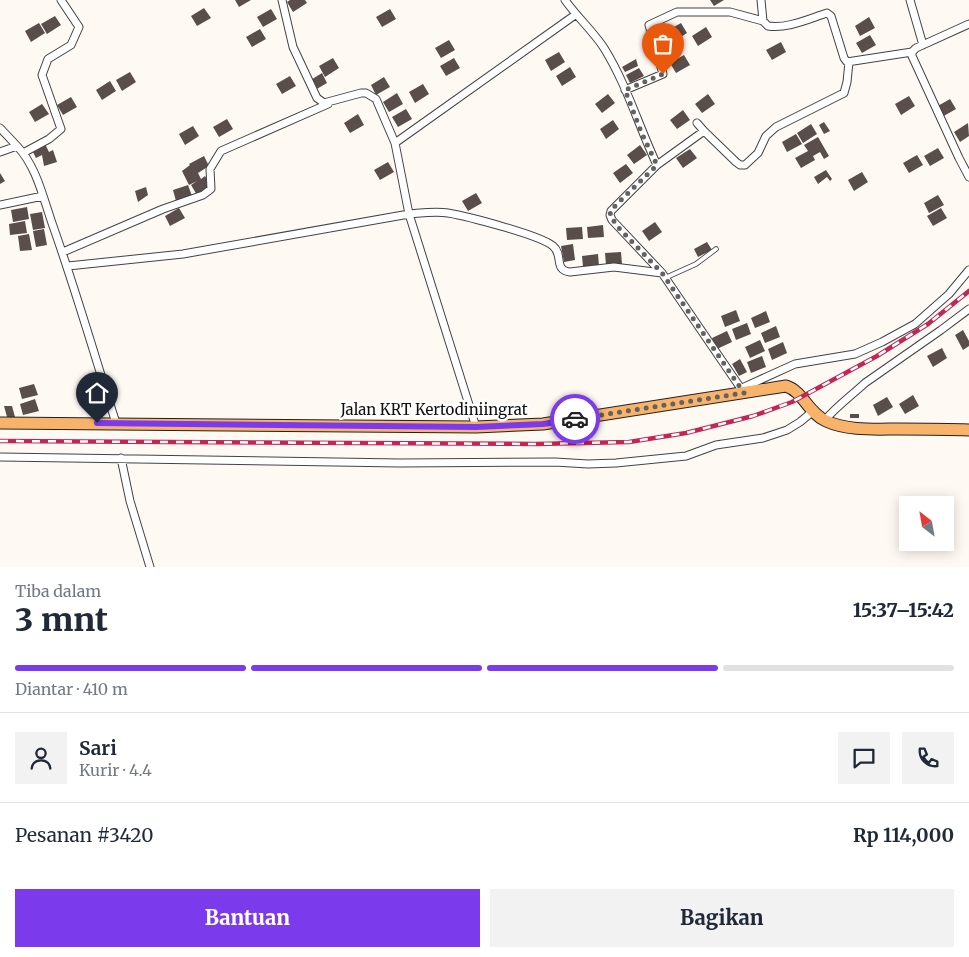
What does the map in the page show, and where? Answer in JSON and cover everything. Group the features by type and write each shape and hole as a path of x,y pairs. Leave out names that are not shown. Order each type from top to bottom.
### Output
{"main road":[{"name":"Jalan KRT Kertodiniingrat","path":"0,423 476,427 543,424 743,391 786,386 793,388 799,393 812,412 834,424 862,428 969,430"}],"street":[{"path":"23,153 49,140 61,129 42,75 48,59 71,45 79,27 61,0"},
{"path":"282,0 293,47 313,90 324,103 331,102"},
{"path":"565,0 604,48 625,90 642,134 657,165"},
{"path":"761,0 764,20 768,26 782,26 829,13 844,58 849,62 912,52 969,24"},
{"path":"910,0 923,45"},
{"path":"625,90 663,74 649,25 677,12 730,12 764,20"},
{"path":"395,143 576,15"},
{"path":"912,52 916,66 969,177"},
{"path":"698,123 736,162 740,165 745,165 758,154 766,136 776,127 841,95 847,82 849,62"},
{"path":"62,252 163,209 203,195 210,190 210,169 221,151 331,102 356,94 366,93 376,99 395,143 409,214 476,427"},
{"path":"0,128 23,153 43,196 68,266 116,423"},
{"path":"704,131 657,165 611,210 610,215 617,226 663,276 743,391 795,364 855,354 882,342 915,324 949,294 969,270"},
{"path":"0,152 17,146"},
{"path":"0,205 43,196"},
{"path":"68,266 183,254 409,214 431,212 455,214 496,225 550,244 555,248 561,269 564,272 614,267 663,276"},
{"path":"825,420 836,406 865,383 969,308"},
{"path":"0,457 400,463 555,462 588,464 669,459 686,456 716,445 749,441 778,434 800,422 812,412"},
{"path":"121,458 130,502 150,567"}],"lane":[{"path":"663,276 696,264 716,249"}],"building":[{"path":"235,0 251,0 239,7"},
{"path":"290,0 305,0 307,3 293,12 287,2"},
{"path":"710,0 724,0 714,6"},
{"path":"204,8 211,18 197,26 191,16"},
{"path":"271,9 277,19 263,27 257,17"},
{"path":"390,9 396,19 382,27 376,17"},
{"path":"55,16 61,25 47,34 41,24"},
{"path":"869,17 875,28 860,36 855,26"},
{"path":"39,23 45,33 31,42 25,31"},
{"path":"681,23 687,33 673,42 667,31"},
{"path":"706,27 712,37 698,46 692,36"},
{"path":"260,29 266,39 252,47 246,37"},
{"path":"870,35 876,45 862,53 856,43"},
{"path":"449,40 455,50 441,58 435,48"},
{"path":"781,42 786,52 772,60 766,50"},
{"path":"559,52 565,62 551,71 545,60"},
{"path":"684,55 690,65 676,73 670,63"},
{"path":"333,58 339,68 325,77 319,66"},
{"path":"454,58 460,68 446,76 440,66"},
{"path":"636,59 638,66 625,72 622,67"},
{"path":"570,67 576,77 562,86 556,76"},
{"path":"639,68 644,76 630,83 626,75"},
{"path":"130,72 136,82 122,91 116,80"},
{"path":"322,73 327,83 315,90 309,81"},
{"path":"290,76 296,86 282,94 276,84"},
{"path":"384,77 390,87 376,95 371,85"},
{"path":"110,81 116,91 102,100 96,90"},
{"path":"423,84 429,94 415,103 409,92"},
{"path":"397,93 403,104 389,112 383,102"},
{"path":"608,94 615,103 602,113 595,104"},
{"path":"708,94 715,104 702,113 695,104"},
{"path":"909,96 915,106 901,115 895,104"},
{"path":"71,97 77,107 63,115 57,105"},
{"path":"950,99 956,109 942,117 936,107"},
{"path":"42,104 49,114 35,122 29,112"},
{"path":"406,109 412,119 398,127 392,117"},
{"path":"683,110 690,120 677,129 670,120"},
{"path":"358,114 364,125 350,133 344,123"},
{"path":"227,119 233,129 219,137 213,127"},
{"path":"613,120 619,129 606,139 600,129"},
{"path":"824,122 830,131 824,134 819,125"},
{"path":"968,123 969,136 960,142 954,132"},
{"path":"811,124 817,134 803,143 797,133"},
{"path":"193,126 199,136 185,145 179,134"},
{"path":"796,134 802,144 787,152 782,142"},
{"path":"818,137 829,156 824,159 820,152 813,156 815,160 801,168 795,158 808,151 804,145"},
{"path":"45,144 49,152 53,150 57,162 44,166 42,155 36,158 32,150"},
{"path":"640,145 647,155 634,164 627,155"},
{"path":"938,148 944,158 930,166 924,156"},
{"path":"690,149 697,158 683,168 676,158"},
{"path":"917,155 923,165 909,173 903,163"},
{"path":"204,156 209,166 198,173 201,179 205,176 211,186 197,195 191,185 197,181 189,185 182,171 189,164"},
{"path":"388,162 394,172 380,180 374,170"},
{"path":"626,164 633,173 620,183 613,173"},
{"path":"826,170 832,179 830,181 827,177 818,184 814,177"},
{"path":"862,172 868,182 854,191 848,180"},
{"path":"0,173 5,181 0,184"},
{"path":"188,185 192,196 176,201 173,190"},
{"path":"146,187 148,195 138,202 135,191"},
{"path":"476,193 482,203 468,211 462,201"},
{"path":"938,195 944,205 929,213 924,203"},
{"path":"27,207 29,219 13,222 11,210"},
{"path":"179,208 185,218 170,226 165,216"},
{"path":"941,208 947,218 933,226 927,216"},
{"path":"42,212 45,228 33,230 30,214"},
{"path":"25,221 27,233 10,235 9,224"},
{"path":"655,222 662,232 649,241 642,231"},
{"path":"603,225 604,237 588,238 587,227"},
{"path":"582,227 583,239 567,240 566,228"},
{"path":"44,229 47,245 36,247 33,231"},
{"path":"29,234 32,250 20,251 18,236"},
{"path":"707,242 712,250 698,257 694,249"},
{"path":"573,244 575,260 564,262 561,246"},
{"path":"621,252 622,264 606,265 605,253"},
{"path":"598,254 599,266 583,267 582,256"},
{"path":"736,310 740,321 725,327 721,316"},
{"path":"766,311 770,322 755,328 751,318"},
{"path":"747,323 751,334 736,340 732,329"},
{"path":"776,326 780,337 765,343 761,333"},
{"path":"963,330 969,341 969,346 963,350 955,335"},
{"path":"727,331 732,342 717,349 712,338"},
{"path":"760,340 765,351 750,358 745,347"},
{"path":"783,342 787,353 772,360 768,349"},
{"path":"942,348 947,358 933,367 927,356"},
{"path":"762,356 766,367 751,373 747,362"},
{"path":"740,359 747,372 739,376 732,364"},
{"path":"34,384 38,395 22,399 19,388"},
{"path":"913,395 919,406 905,414 899,404"},
{"path":"887,397 893,407 878,416 873,405"},
{"path":"35,399 39,411 23,415 20,404"},
{"path":"4,406 12,406 15,417 7,417"},
{"path":"850,414 859,414 859,418 850,418"}],"railway":[{"path":"0,441 536,444 629,442 686,433 753,416 792,402 877,356 928,324 969,291"}],"way so far":[{"path":"575,419 744,393 662,273 617,226 610,215 611,210 657,165 642,134 625,90 663,74"}],"route":[{"path":"97,423 476,427 543,424 575,419"}]}
